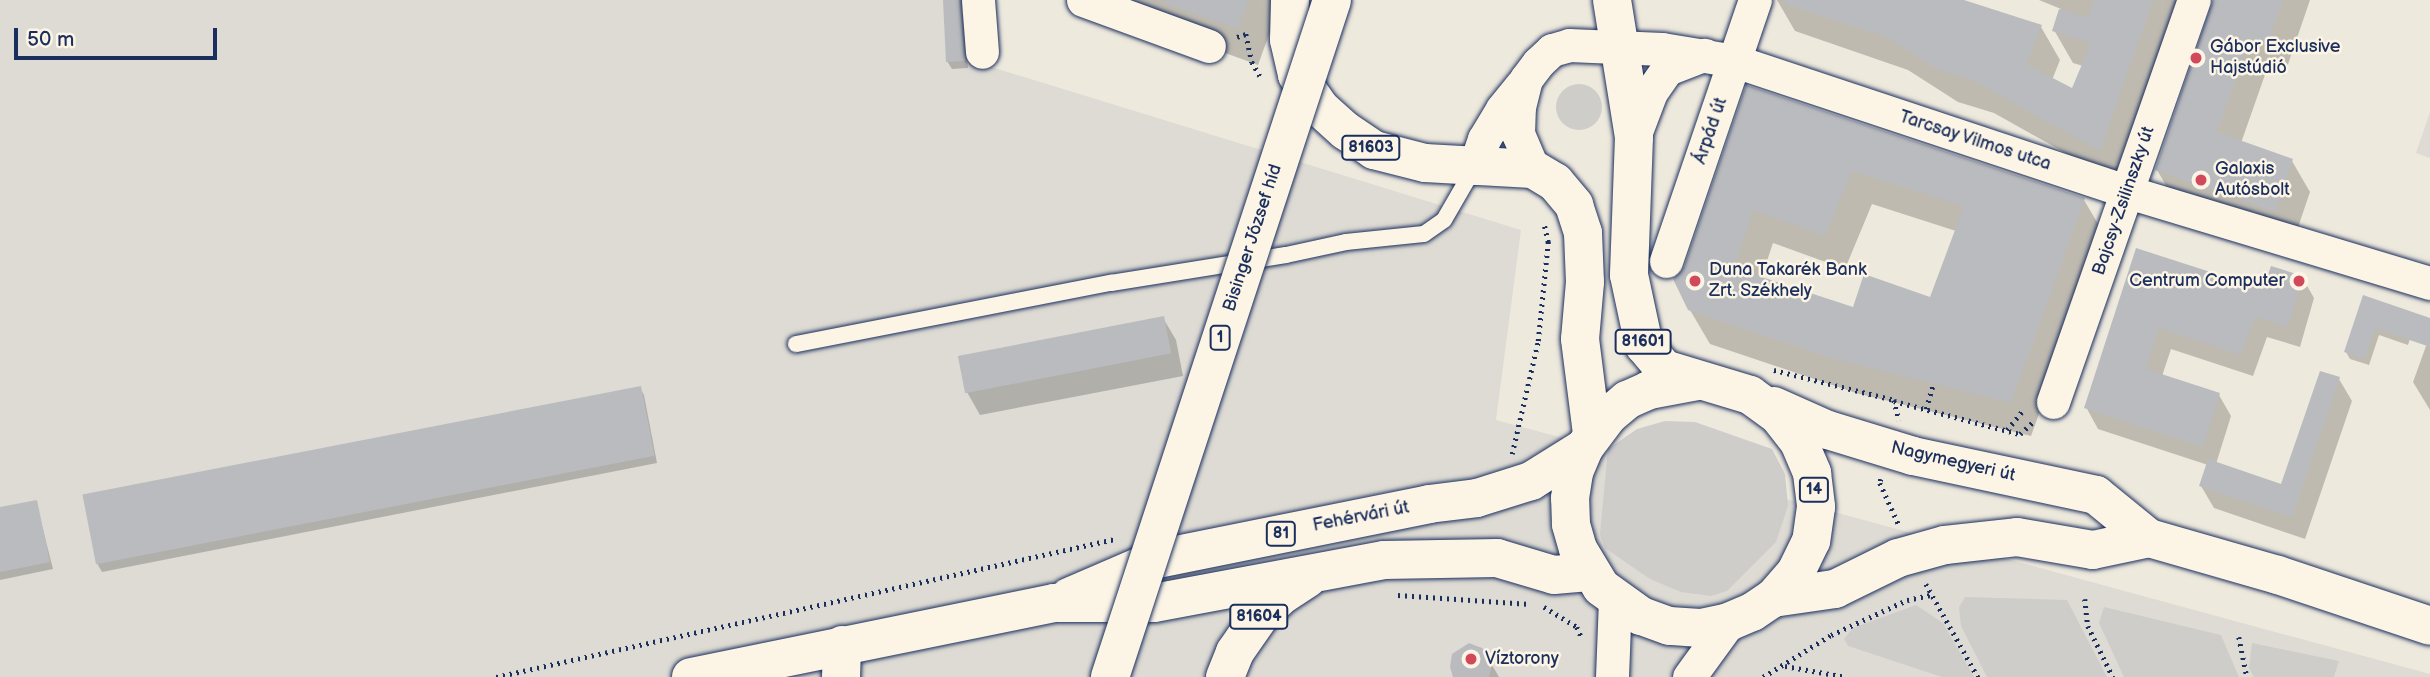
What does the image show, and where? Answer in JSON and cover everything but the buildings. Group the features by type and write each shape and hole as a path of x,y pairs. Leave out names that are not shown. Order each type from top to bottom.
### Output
{"main road":[{"name":"81603","path":"1290,0 1289,40 1297,75 1319,107 1346,131 1374,150 1425,163 1474,168 1533,169"},
{"name":"Bisinger József híd","path":"1110,677 1332,0"},
{"name":"81601","path":"1612,0 1634,137 1629,275 1637,321 1644,345 1664,369 1697,381"},
{"path":"1533,169 1555,182 1574,205 1583,233 1585,282 1580,339 1588,441"},
{"name":"14","path":"1697,381 1724,385 1750,395 1778,415 1799,442 1812,473 1816,507 1811,541 1796,572 1773,598 1752,612 1729,622 1700,628 1670,625 1641,616 1615,600 1590,572 1578,549 1571,524 1570,498 1574,472 1588,441 1627,400 1673,383 1697,381"},
{"name":"Nagymegyeri út","path":"1750,395 1828,430 1913,456 2096,495 2149,538 2278,575 2430,626"},
{"name":"Fehérvári út","path":"691,677 841,661 1055,603 1157,559 1429,504 1477,498 1531,481 1588,441"},
{"name":"Nagymegyeri út","path":"1773,598 1835,589 1898,558 1945,545 2017,537 2093,550 2149,538"},
{"name":"Fehérvári út","path":"1055,603 1154,603 1384,560 1497,558 1554,575 1590,572"},
{"name":"81604","path":"1225,677 1235,652 1260,616 1282,595 1314,574"}],"street":[{"path":"978,0 982,52"},
{"path":"1083,0 1209,46"},
{"name":"Árpád út","path":"1666,261 1720,58 1755,0"},
{"name":"Bajcsy-Zsilinszky út","path":"2040,404 2128,192 2193,0"},
{"name":"Tarcsay Vilmos utca","path":"1474,168 1484,139 1502,109 1552,50 1569,45 1621,46 1720,58 2128,192 2430,283"},
{"path":"1634,137 1651,92 1667,69 1720,58"},
{"name":"Tarcsay Vilmos utca","path":"1526,79 1519,107 1518,134 1533,169"},
{"path":"1612,677 1615,600"},
{"path":"1689,677 1729,622"}],"lane":[{"path":"796,344 1111,283 1286,255 1346,242 1424,234 1444,220 1474,168"}],"path":[{"path":"1515,487 1511,461 1538,341"},
{"path":"1926,409 1933,384"},
{"path":"1894,400 2020,434"},
{"path":"2007,430 2040,404"},
{"path":"1880,483 1901,529"},
{"path":"496,677 1123,537"},
{"path":"1763,677 1831,635 1907,600 1931,595 1978,677"},
{"path":"2085,599 2088,626 2113,677"},
{"path":"1506,600 1542,606 1577,627 1587,649"},
{"path":"2239,636 2247,677"},
{"path":"1784,665 1846,677"}],"shaded area":[{"path":"0,0 969,0 972,61 1521,230 1496,420 2430,674 2430,677 0,677"},
{"path":"1579,84 1595,91 1602,107 1595,123 1579,130 1563,123 1556,107 1563,91"},
{"path":"2430,112 2430,158 2416,153"},
{"path":"1665,421 1695,422 1772,449 1785,474 1788,506 1776,542 1727,591 1711,596 1681,592 1650,579 1605,548 1600,534 1608,449 1637,429"},
{"path":"1965,597 2067,600 2107,677 1987,677 1961,626 1959,607"},
{"path":"1916,605 1943,623 1974,677 1942,677 1848,646 1844,639 1853,628"},
{"path":"2104,607 2221,635 2239,677 2124,677 2099,623"},
{"path":"2252,643 2339,661 2334,677 2254,677 2249,668"}],"place":[{"name":"Gábor Exclusive Hajstúdió","path":"2196,58"},
{"name":"Galaxis Autósbolt","path":"2201,180"},
{"name":"Duna Takarék Bank Zrt. Székhely","path":"1695,281"},
{"name":"Centrum Computer","path":"2299,281"},
{"name":"Víztorony","path":"1471,659"}]}
